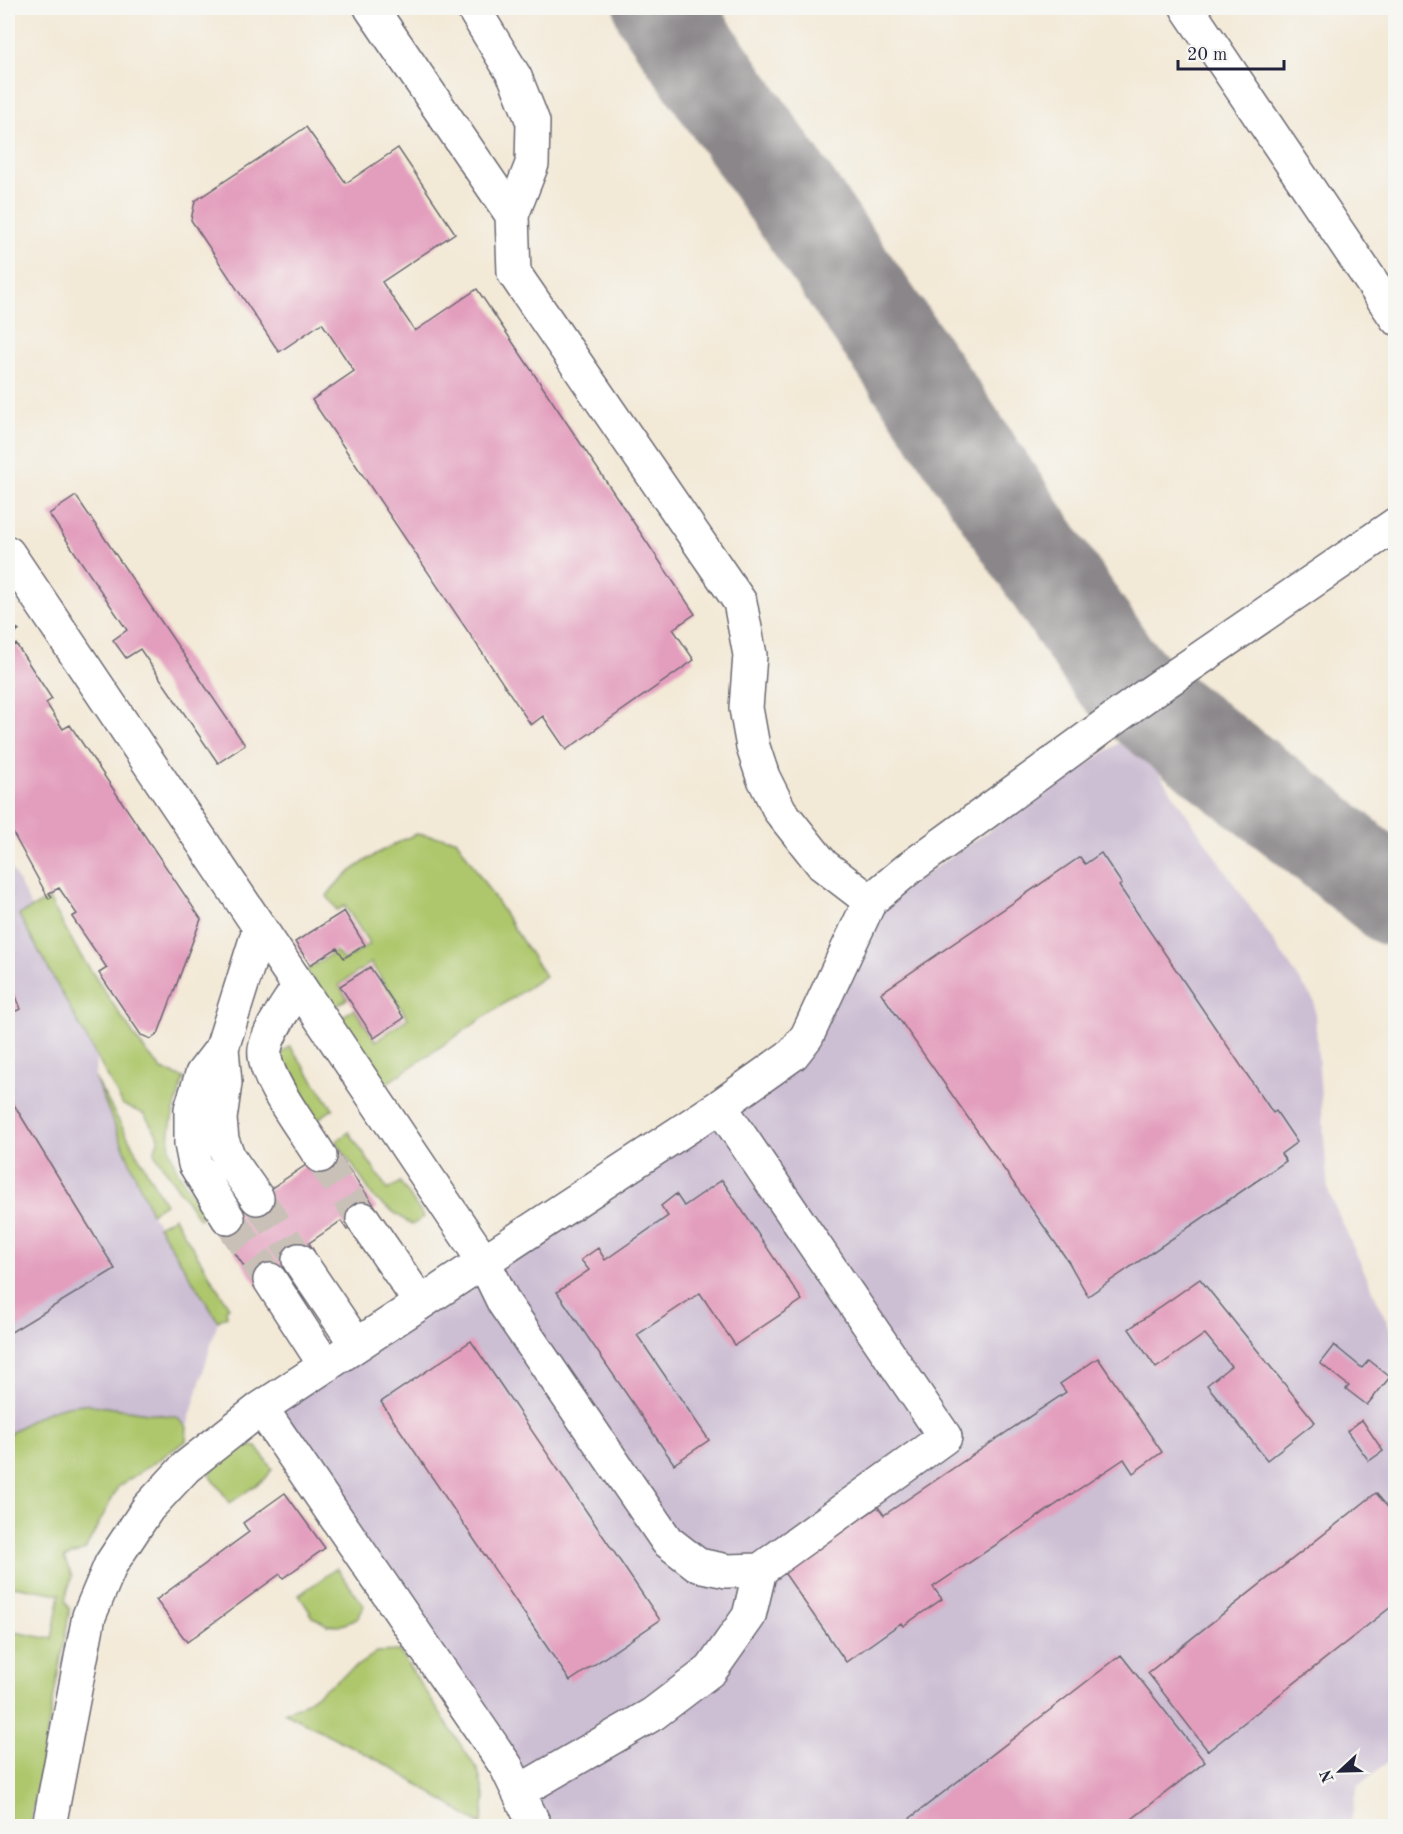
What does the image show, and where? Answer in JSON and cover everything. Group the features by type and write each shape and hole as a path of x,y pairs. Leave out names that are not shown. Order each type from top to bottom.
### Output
{"lane":[{"path":"372,8 512,215"},
{"path":"473,8 515,77 533,122 532,164 512,215 514,273 740,602 750,654 746,708 753,747 763,777 780,811 823,865 870,901"},
{"path":"1187,8 1395,318"},
{"path":"49,1827 89,1616 111,1564 148,1508 186,1467 261,1408 720,1106 793,1054 807,1036 870,901 908,869 1141,699 1395,524"},
{"path":"8,553 259,930 483,1260 504,1303 667,1541 698,1565 727,1571 760,1570 945,1437 720,1106"},
{"path":"228,1218 195,1164 191,1144 191,1109 202,1074 222,1048 259,930"},
{"path":"298,987 268,1039 265,1051 275,1083 321,1156"},
{"path":"222,1048 225,1083 220,1119 222,1140 229,1158 257,1198"},
{"path":"363,1219 420,1302"},
{"path":"299,1260 356,1344"},
{"path":"270,1280 325,1365"},
{"path":"261,1408 506,1766 520,1791 535,1827"},
{"path":"520,1791 653,1714 711,1670 749,1616 760,1570"}],"shaded area":[{"path":"1132,734 1314,1001 1328,1191 1395,1337 1395,1756 1358,1786 1350,1826 543,1826 276,1409 803,1058 874,909"},
{"path":"8,861 32,908 19,915 96,1057 95,1078 151,1213 218,1321 187,1427 186,1441 118,1487 85,1550 64,1558 72,1576 65,1600 70,1609 52,1639 60,1594 8,1585"}],"green space":[{"path":"416,834 456,839 545,976 384,1085 339,1019 354,1009 376,1041 408,1018 371,963 339,985 347,999 332,1009 306,971 336,951 344,961 370,944 345,906 337,910 327,896 355,868 380,852"},
{"path":"49,899 79,953 139,1043 162,1070 184,1078 171,1122 170,1151 181,1177 206,1215 199,1219 154,1153 159,1137 144,1114 123,1105 19,915"},
{"path":"290,1046 333,1109 315,1121 285,1078 281,1054"},
{"path":"95,1078 165,1204 151,1213"},
{"path":"349,1132 388,1190 400,1182 424,1217 412,1225 375,1199 336,1141"},
{"path":"174,1217 229,1307 226,1309 227,1316 218,1321 158,1226"},
{"path":"85,1404 176,1417 187,1427 186,1441 118,1487 85,1550 64,1558 72,1576 65,1600 70,1609 30,1826 8,1826 8,1631 52,1639 60,1594 8,1585 8,1435 44,1414 64,1407"},
{"path":"249,1446 257,1447 272,1469 266,1478 230,1503 209,1474 227,1457"},
{"path":"337,1568 364,1606 357,1619 342,1625 327,1625 313,1617 299,1595"},
{"path":"399,1651 478,1771 485,1799 481,1825 391,1767 284,1712 300,1706 377,1652"}],"building":[{"path":"306,127 346,183 398,148 455,233 382,282 415,331 477,289 695,614 673,629 694,660 566,750 543,716 531,725 312,400 354,371 322,323 279,352 191,220 195,201"},
{"path":"76,496 245,745 218,763 140,649 126,658 113,640 127,630 49,514"},
{"path":"16,644 52,699 46,703 63,729 70,725 201,919 158,1034 151,1039 141,1035 99,973 107,968 72,917 77,914 59,888 49,893 52,897 49,899 8,824 8,650"},
{"path":"1101,853 1122,884 1119,886 1273,1113 1276,1111 1297,1142 1281,1154 1286,1161 1088,1296 1068,1261 881,993 1080,857 1085,864"},
{"path":"344,911 365,945 344,958 337,948 310,965 295,942"},
{"path":"370,967 404,1018 374,1038 340,986"},
{"path":"8,976 21,1009 8,1014"},
{"path":"8,1095 115,1269 8,1334"},
{"path":"333,1147 377,1209 347,1230 341,1221 309,1243 314,1251 258,1287 216,1225"},
{"path":"722,1180 802,1300 735,1345 700,1293 637,1335 709,1440 674,1464 557,1292 589,1270 581,1260 598,1248 605,1260 668,1216 661,1206 676,1194 684,1206"},
{"path":"1200,1279 1315,1422 1267,1460 1207,1385 1231,1366 1205,1334 1156,1368 1129,1329"},
{"path":"471,1341 660,1620 570,1681 381,1402"},
{"path":"1334,1345 1362,1368 1369,1360 1390,1377 1367,1405 1346,1389 1349,1386 1320,1363"},
{"path":"1098,1358 1162,1452 1133,1473 1124,1459 933,1587 942,1599 903,1626 901,1623 846,1662 783,1571 878,1507 884,1515 1066,1392 1060,1384"},
{"path":"1362,1420 1383,1451 1369,1461 1347,1431"},
{"path":"285,1493 325,1548 283,1578 280,1574 187,1642 156,1600 249,1532 243,1523"},
{"path":"1376,1493 1396,1517 1396,1603 1208,1751 1148,1673"},
{"path":"1121,1655 1205,1762 1123,1826 900,1826"}],"taxiway":[{"path":"662,8 927,391 1112,667 1141,699 1302,822 1396,899"}],"tunnel":[{"path":"320,1156 363,1219"},
{"path":"257,1198 299,1260"},
{"path":"228,1218 270,1280"}]}
